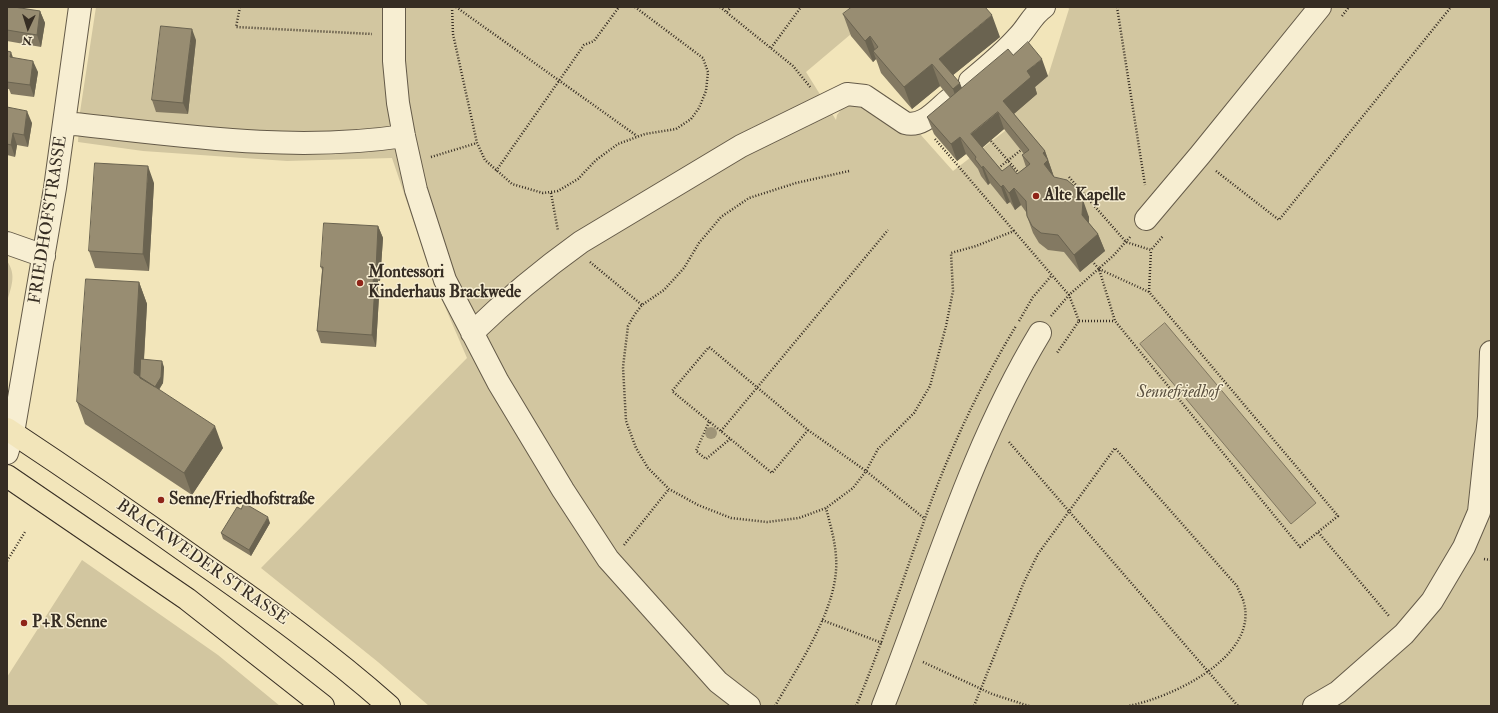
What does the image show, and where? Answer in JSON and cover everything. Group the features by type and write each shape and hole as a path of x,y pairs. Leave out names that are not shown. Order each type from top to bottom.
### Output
{"main road":[{"name":"BRACKWEDER STRASSE","path":"9,439 92,485 280,617 389,706"},
{"path":"7,476 187,599 323,706"}],"street":[{"name":"FRIEDHOFSTRASSE","path":"9,439 44,256 65,123 80,7"},
{"path":"394,7 394,61 397,96 404,136 416,190 445,280 498,382 563,490 608,560 718,682 750,706"},
{"path":"472,333 498,307 567,252 741,146 823,105 847,94 865,96 905,123 913,125 921,122 954,96 1009,48 1023,32 1034,15 1044,7"},
{"path":"1151,212 1200,155 1320,7"},
{"path":"65,123 170,135 255,142 305,143 384,139 404,136"},
{"path":"7,243 44,256"},
{"path":"883,706 904,653 947,530 970,473 1005,395 1040,333"},
{"path":"1314,706 1338,692 1404,634 1432,601 1464,547 1479,512 1489,417 1491,352"}],"path":[{"path":"240,7 236,27 394,36"},
{"path":"452,7 453,34 477,143 486,160 496,171 512,184 543,193 552,193 578,179 596,160 618,144 637,137 676,129 691,119 699,108 706,91 708,72 703,58 635,7"},
{"path":"456,7 637,137"},
{"path":"496,171 584,45 594,41 619,7"},
{"path":"720,7 793,66 808,82 823,105"},
{"path":"727,12 731,7"},
{"path":"771,48 801,7"},
{"path":"1040,333 1057,308 1126,242 1151,212 1150,199 1146,192 1117,7"},
{"path":"1200,155 1217,172 1279,220 1451,7"},
{"path":"992,141 1018,172"},
{"path":"410,164 477,143"},
{"path":"941,146 1069,295 1079,321"},
{"path":"994,172 1021,150"},
{"path":"849,171 796,183 749,198 721,217 699,243 679,274 664,290 642,305 628,326 624,360 626,421 636,448 648,468 669,489 698,505 732,518 767,522 799,518 826,508 853,488 866,471 878,449 914,413 930,386 946,326 953,291 951,253 976,246 1014,231"},
{"path":"1069,177 1126,242"},
{"path":"552,193 567,252 642,305"},
{"path":"721,432 888,230"},
{"path":"1149,292 1151,250"},
{"path":"1092,261 1099,269 1115,321 1300,548 1338,516 1149,292 1099,269"},
{"path":"1079,321 1115,321"},
{"path":"1054,358 1079,321"},
{"path":"808,430 772,473 672,391 709,348 808,430 866,471 925,519"},
{"path":"709,422 696,451 706,459 730,439"},
{"path":"1005,445 1008,440 1238,706"},
{"path":"974,706 1024,582 1038,554 1069,509 1115,448 1237,586 1245,604 1245,621 1239,638 1227,656 1209,672 1175,690 1128,706"},
{"path":"608,560 629,540 669,489"},
{"path":"775,706 816,634 828,605 834,580 836,558 833,535 826,508"},
{"path":"7,561 25,532"},
{"path":"1318,532 1404,634"},
{"path":"822,620 904,653 981,689 1029,706"},
{"path":"922,670 928,655"}],"green space":[{"name":"Sennefriedhof","path":"96,7 883,7 806,72 836,120 837,115 843,107 852,106 872,112 901,128 920,134 953,171 1014,124 1009,118 1033,88 1048,76 1069,9 1068,7 1491,7 1491,706 429,706 378,662 261,568 467,358 433,279 392,158 287,161 143,151 78,142 80,112"},
{"path":"7,261 12,271 12,281 7,302"},
{"path":"82,560 218,655 280,706 7,706 7,677"}],"shaded area":[{"path":"1165,323 1316,503 1291,524 1140,344"}],"building":[{"path":"7,7 40,11 37,35 7,30"},
{"path":"852,7 985,7 992,15 939,59 960,83 953,89 932,64 904,87 873,51 878,47 870,36 865,41 843,14"},
{"path":"161,26 192,29 183,103 152,100"},
{"path":"1028,42 1042,59 1027,71 1031,77 1003,101 1045,151 1043,153 1048,160 1044,164 1054,177 1067,180 1079,190 1083,200 1082,215 1098,234 1074,255 1058,235 1041,233 1032,226 1027,216 1026,201 1014,188 1009,193 1003,185 1001,187 983,166 982,168 975,159 976,157 960,137 951,144 927,117 1008,49 1013,55","holes":["998,112 1029,150 1022,155 1030,164 1017,174 1010,165 1002,171 971,134"]},
{"path":"7,51 11,52 10,57 33,61 30,85 7,82"},
{"path":"7,107 27,111 24,135 13,133 11,145 7,144"},
{"path":"95,163 148,166 143,254 89,251"},
{"path":"324,223 378,226 376,270 374,270 373,284 375,284 372,335 317,331 323,267 321,267"},
{"path":"86,279 139,282 134,373 215,426 184,473 77,402"},
{"path":"141,359 162,361 161,377 155,387 140,378"},
{"path":"244,503 268,517 249,550 221,533 237,507 241,509"}],"place":[{"name":"Alte Kapelle","path":"1036,196"},
{"name":"Montessori Kinderhaus Brackwede","path":"360,283"},
{"name":"Senne/Friedhofstraße","path":"161,500"},
{"name":"P+R Senne","path":"24,623"}]}
